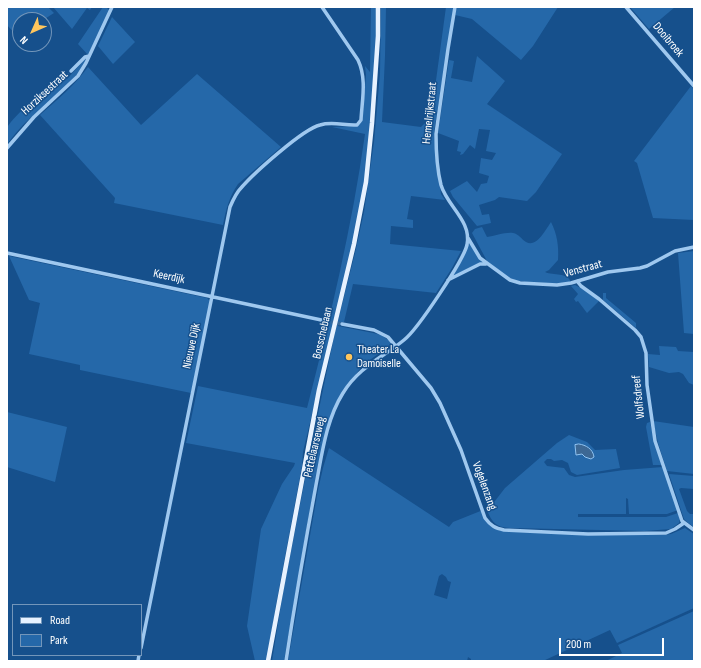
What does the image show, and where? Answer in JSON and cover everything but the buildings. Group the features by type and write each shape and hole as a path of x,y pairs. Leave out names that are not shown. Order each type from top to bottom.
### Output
{"main road":[{"name":"Bosschebaan","path":"268,661 319,390 354,244 366,182 378,36 378,7"}],"street":[{"name":"Horziksestraat","path":"7,148 34,117 78,76 112,7"},
{"name":"Nieuwe Dijk","path":"142,643 230,207 240,189 267,164 311,128 327,124 357,125 361,120 364,78 362,68 322,7"},
{"name":"Hemelrijkstraat","path":"455,7 436,134 436,147 441,186 465,225 468,237"},
{"name":"Dooibroek","path":"626,7 694,86"},
{"path":"71,71 85,57 89,56"},
{"name":"Venstraat","path":"468,237 480,258 507,278 520,282 562,285 608,272 647,266 663,256 675,251 694,247"},
{"name":"Pettelaarseweg","path":"286,661 308,525 325,439 333,412 344,391 358,373 396,346 414,330 447,280 465,249 468,237"},
{"name":"Keerdijk","path":"7,254 213,296 326,321"},
{"path":"447,280 480,264 487,264"},
{"name":"Wolfsdreef","path":"577,281 581,286 618,315 642,338 646,353 647,385 655,441 684,522"},
{"path":"342,324 374,330 388,337 396,346"},
{"name":"Vogelenzang","path":"396,346 431,388 440,403 461,450 486,518 490,525 504,530 588,534 666,533 675,529 684,522"},
{"path":"684,522 694,530"}],"green space":[{"path":"7,7 48,7 54,13 52,14 52,12 12,12 12,30 7,25"},
{"path":"53,7 92,7 90,10 87,8 72,29"},
{"path":"103,7 106,7 110,11 88,55 78,44"},
{"path":"371,7 377,7 377,36 369,148 362,195 354,237 303,452 302,466 267,661 255,661 247,626 261,529 282,484 295,463 186,443 198,386 307,408 340,272 354,203 365,134 332,127 358,126 362,121 366,75 365,66 370,72"},
{"path":"381,7 386,7 382,122 421,127 431,117 446,7 454,7 434,132 441,194 445,200 411,196 407,219 413,220 413,228 391,226 390,244 461,251 436,293 353,284 344,322 339,322 338,326 381,335 391,342 391,345 364,364 342,391 332,412 310,508 284,661 272,661 283,592 313,438 335,332 364,212 374,142 380,73"},
{"path":"457,7 558,7 533,46 521,60 472,19 455,15"},
{"path":"630,7 675,7 649,29"},
{"path":"112,17 135,42 113,64 98,46"},
{"path":"477,56 505,81 487,104 562,154 536,192 527,201 499,197 495,200 479,205 482,215 489,214 491,223 477,226 453,197 450,191 467,181 477,192 481,184 487,183 489,176 479,173 481,158 492,160 496,153 486,151 490,130 479,129 475,149 470,145 463,154 460,155 461,152 457,151 459,141 438,133 449,60 454,61 451,78 472,82"},
{"path":"86,58 83,66 69,84 23,125 7,144 7,128 17,115 70,72 65,78 67,79"},
{"path":"88,67 141,125 197,74 281,147 238,184 228,204 223,225 114,203 115,198 40,115 72,86"},
{"path":"691,86 694,90 694,220 653,218 637,163 634,161"},
{"path":"551,222 557,240 558,260 549,270 545,272 563,275 571,282 563,284 527,282 516,281 507,277 487,261 472,233 475,229 482,227 487,237 513,233 530,243 541,237"},
{"path":"469,243 483,262 453,276 461,262"},
{"path":"694,251 694,334 684,333 678,253"},
{"path":"9,256 207,298 210,301 191,393 80,370 80,365 29,354 40,303 29,300"},
{"path":"575,285 587,291 599,301 587,313 578,301 576,302 574,299 578,294 571,286"},
{"path":"603,293 606,293 606,298 636,323 636,328 603,300"},
{"path":"659,346 676,347 678,351 694,352 694,385 689,383 683,374 679,372 669,373 649,367 648,354 660,355"},
{"path":"7,412 67,427 55,482 7,467"},
{"path":"653,421 694,427 694,474 667,471"},
{"path":"650,422 662,464 661,465 653,465 646,427 647,423"},
{"path":"569,435 587,442 595,450 616,449 620,468 577,475 571,472 568,463 562,460 554,461 547,459 544,462 547,466 564,468 569,475 575,477 624,470 663,467 678,510 667,514 629,514 628,499 626,498 626,514 578,514 578,517 666,517 678,513 680,519 679,523 671,529 645,531 510,528 497,525 490,517 486,508 495,501 505,488 557,443","holes":["575,445 587,446 591,450 594,457 591,459 582,454 576,455"]},
{"path":"329,448 449,527 453,522 483,510 486,517 494,527 504,531 664,535 671,534 685,528 694,534 694,608 617,643 610,630 543,661 471,661 468,657 467,661 288,661 323,468","holes":["442,574 448,581 451,582 447,599 434,595 439,576"]},
{"path":"669,474 694,476 694,489 679,489 687,511 690,514 694,514 694,527 684,519"},
{"path":"694,611 694,661 606,661 622,653 618,645"}],"shaded area":[{"path":"579,444 589,448 594,457 591,459 582,454 576,455 575,445"}],"tunnel":[{"path":"326,321 342,324"}],"place":[{"name":"Theater La Damoiselle","path":"349,357"}]}
